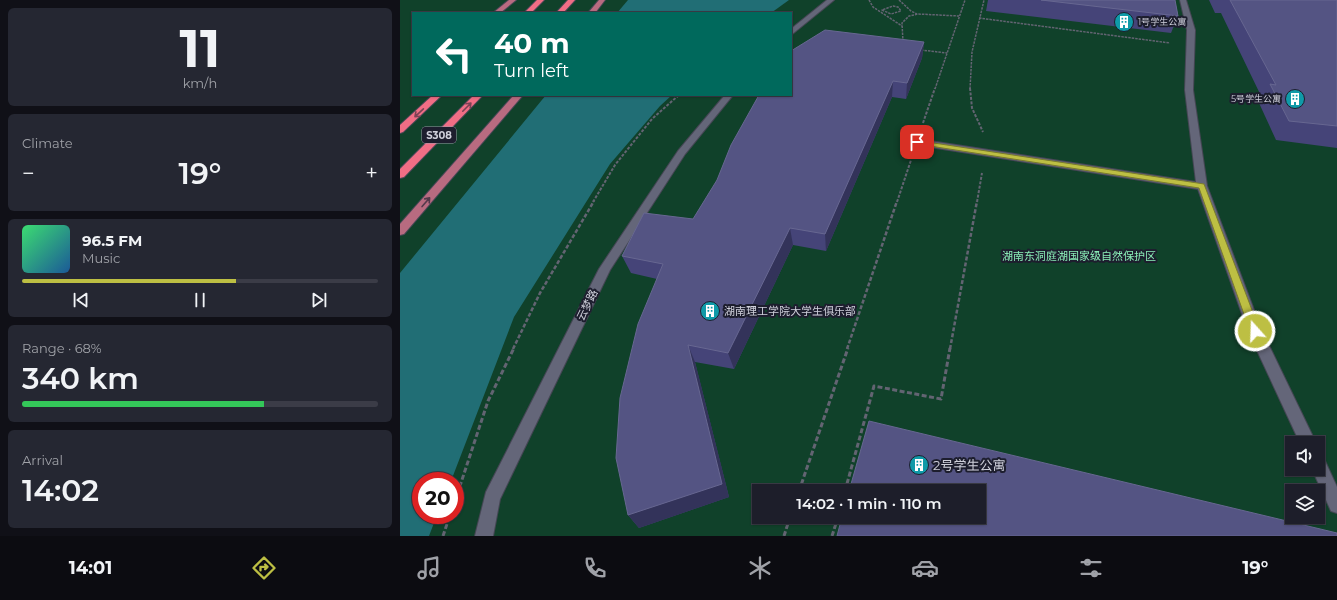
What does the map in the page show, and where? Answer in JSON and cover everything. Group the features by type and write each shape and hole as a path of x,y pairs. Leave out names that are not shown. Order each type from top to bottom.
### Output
{"highway":[{"path":"528,12 541,0"},
{"path":"560,12 572,0"},
{"name":"S308","path":"400,130 437,96"},
{"name":"S308","path":"400,175 478,96"}],"main road":[{"path":"497,12 513,0"},
{"path":"592,12 602,0"},
{"path":"400,231 518,96"}],"lane":[{"path":"792,32 831,0"},
{"path":"1183,0 1191,30 1189,90 1202,186 1255,331 1305,436"},
{"name":"云梦路","path":"484,536 492,498 605,269 681,153 728,96"},
{"path":"917,142 1202,186"},
{"path":"1323,476 1337,505"}],"path":[{"path":"869,0 873,7 879,12 902,26"},
{"path":"899,0 911,11 918,14"},
{"path":"801,484 965,0"},
{"path":"847,484 874,386 941,399 985,152 983,126 971,107 968,81 979,18 984,0"},
{"path":"883,11 883,8 887,7 907,8"},
{"path":"879,12 883,11 887,13 896,13 901,11 900,8"},
{"path":"903,48 902,23 909,16 918,14 960,16"},
{"path":"979,18 1191,45"},
{"path":"918,50 947,53"},
{"path":"464,474 488,401 540,293 615,165 652,119 678,96"},
{"path":"442,536 447,524"},
{"path":"784,536 788,524"},
{"path":"832,536 836,524"}],"green space":[{"name":"湖南东洞庭湖国家级自然保护区","path":"400,0 1337,0 1337,536 400,536"}],"shaded area":[{"path":"628,0 789,0 772,12 618,12"},
{"path":"545,96 671,96 660,106 610,164 514,317 454,472 412,472 412,524 434,524 429,536 400,536 400,273"}],"building":[{"path":"1041,0 1175,0 1178,16"},
{"path":"1230,0 1337,0 1337,126 1289,121 1270,84 1276,85"},
{"name":"湖南理工学院大学生俱乐部","path":"825,30 924,42 907,83 893,81 825,234 790,228 728,353 688,345 722,484 628,515 616,458 620,398 638,324 663,264 622,256 644,213 693,219 717,180 731,145 758,96 792,96 792,50"},
{"name":"2号学生公寓","path":"869,421 1285,521 1285,524 1299,524 1337,533 1337,536 837,536 840,524 986,524 986,484 851,484"}],"place":[{"name":"1号学生公寓","path":"1124,22"},
{"name":"5号学生公寓","path":"1295,99"},
{"name":"湖南理工学院大学生俱乐部","path":"710,311"},
{"name":"2号学生公寓","path":"919,465"}],"route":[{"path":"917,142 1202,186 1255,331"}]}
